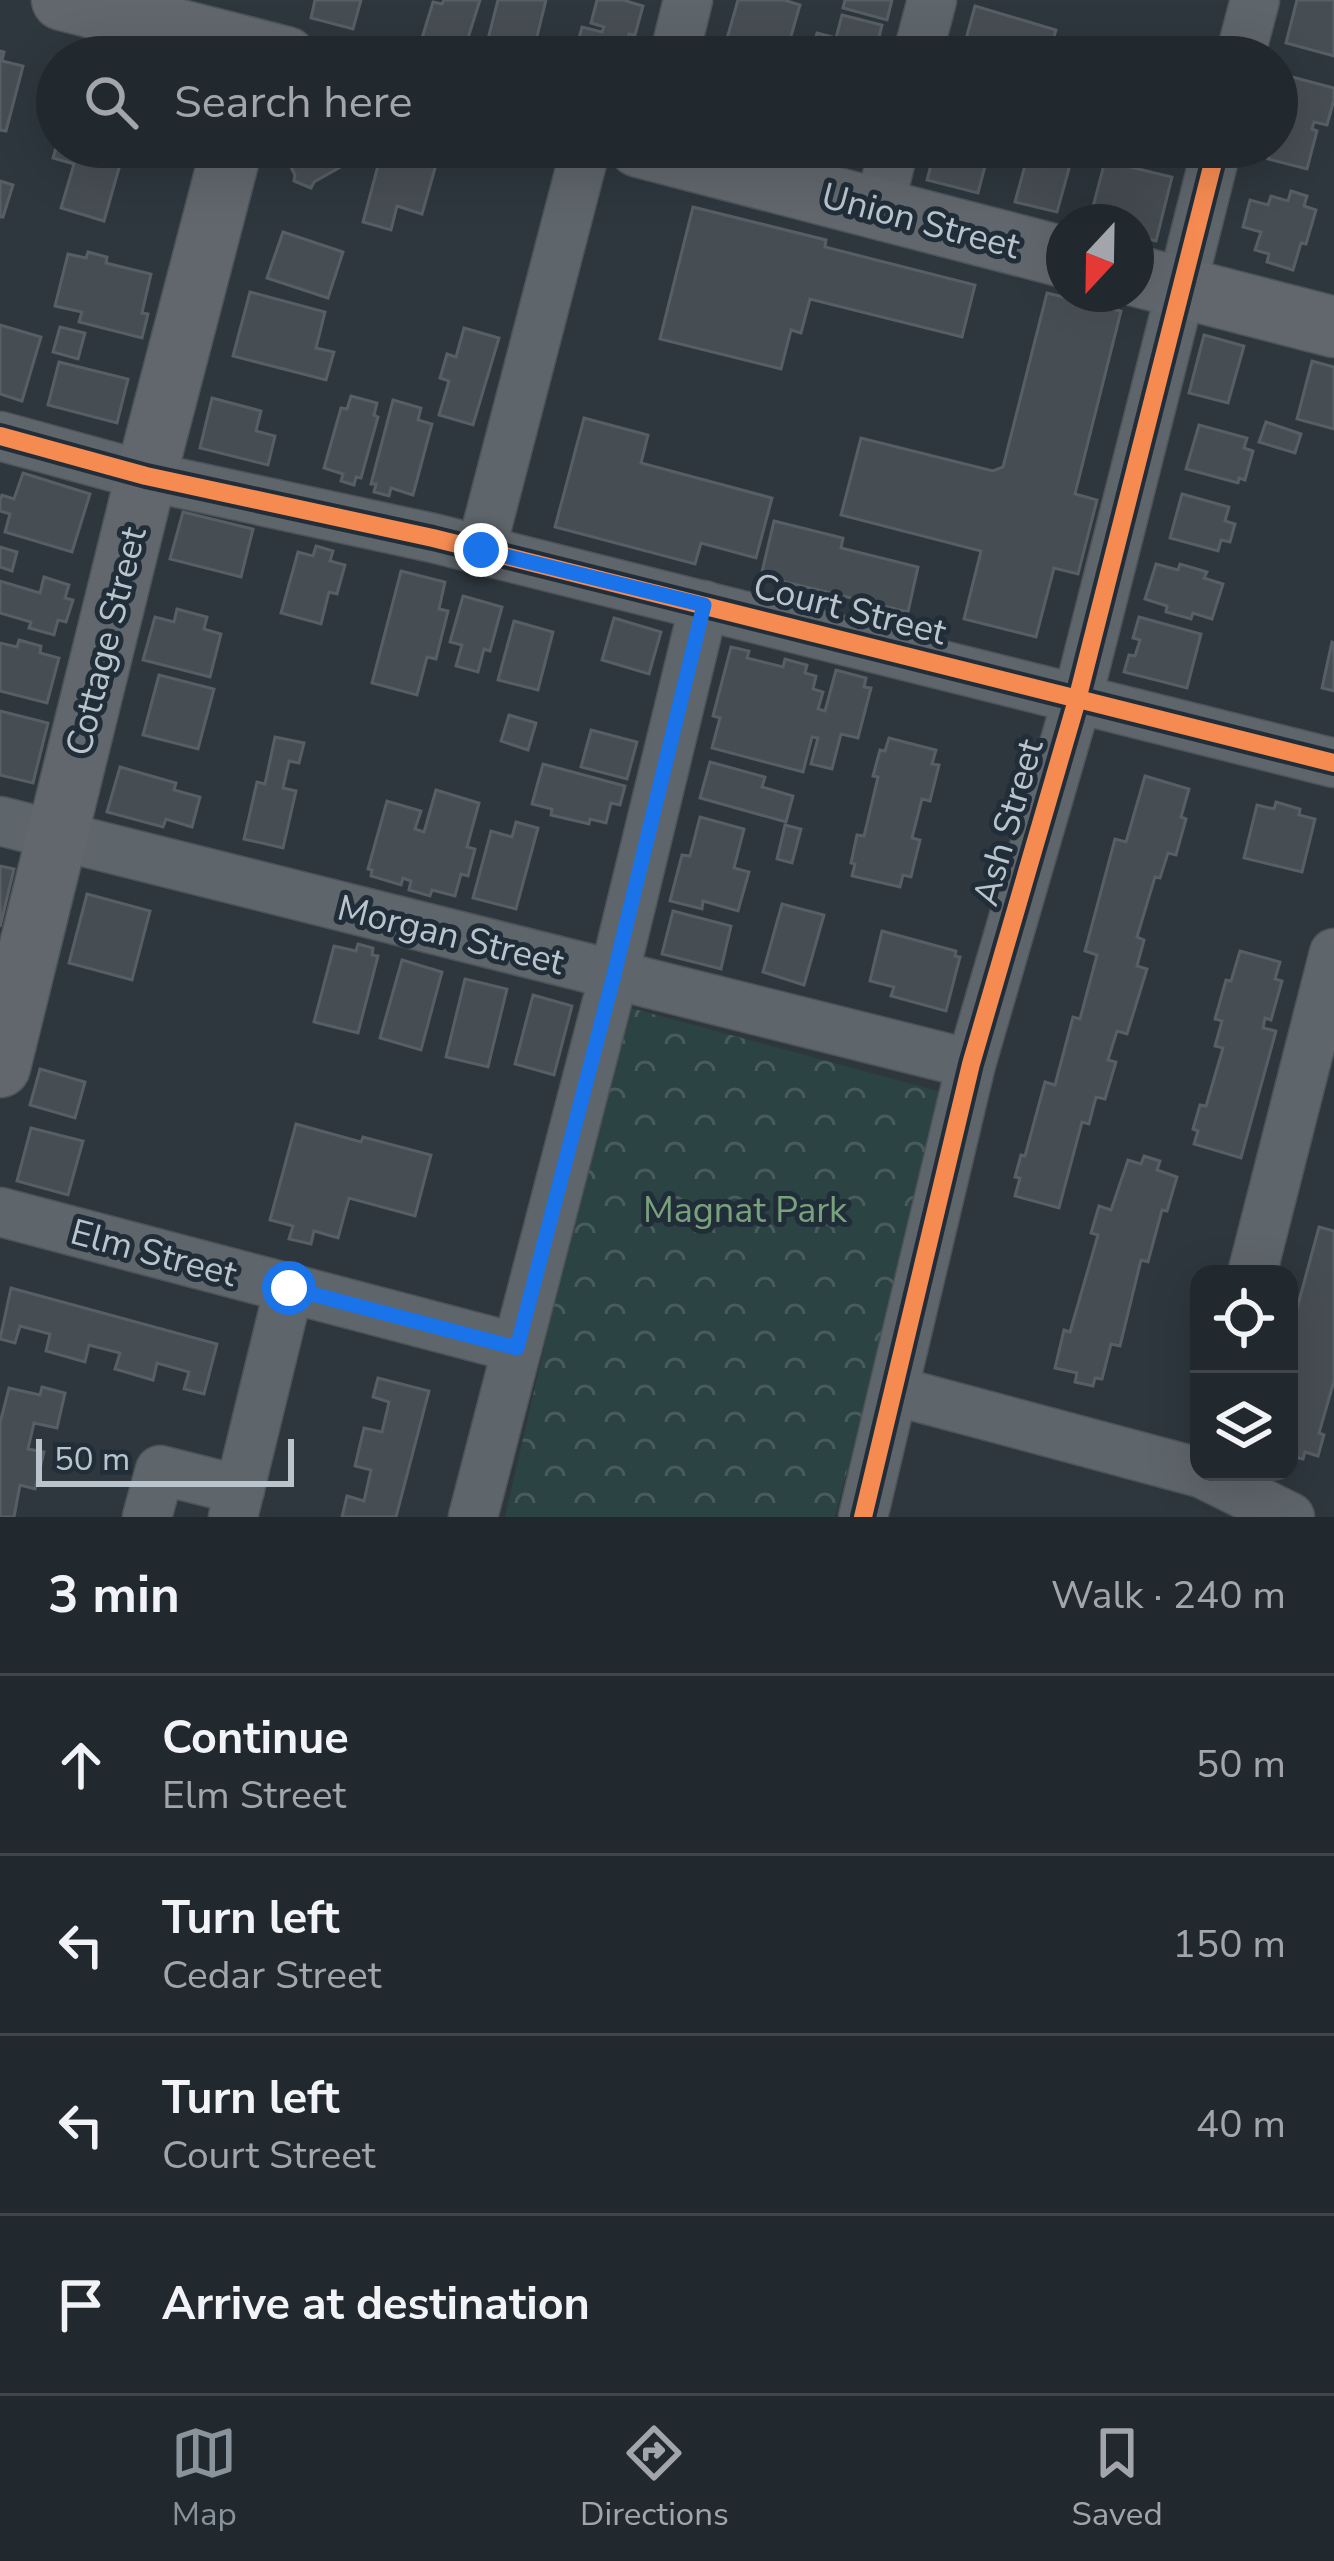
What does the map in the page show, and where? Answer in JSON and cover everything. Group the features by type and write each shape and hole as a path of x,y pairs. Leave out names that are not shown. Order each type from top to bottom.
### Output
{"main road":[{"path":"62,0 243,36"},
{"name":"Cottage Street","path":"0,1067 227,168"},
{"name":"Union Street","path":"725,168 1046,252"},
{"path":"1159,282 1334,327"}],"street":[{"path":"679,36 688,0"},
{"path":"923,36 932,0"},
{"path":"1246,36 1255,0"},
{"path":"481,550 581,168"},
{"path":"879,208 889,168"},
{"name":"Ash Street","path":"863,1517 971,1064 1077,700 1159,282 1208,168"},
{"name":"Court Street","path":"0,436 146,476 481,550 1334,763"},
{"path":"473,1517 614,975 704,605"},
{"name":"Morgan Street","path":"0,821 971,1064"},
{"path":"1254,1265 1334,953"},
{"name":"Elm Street","path":"0,1212 517,1348"},
{"path":"147,1517 160,1470 237,1503 289,1288"},
{"path":"895,1390 1190,1469"},
{"path":"1219,1481 1290,1517"}],"green space":[{"name":"Magnat Park","path":"623,1006 945,1093 835,1517 505,1517"}],"building":[{"path":"315,0 361,0 353,29 311,18"},
{"path":"444,0 480,0 469,36 423,36 433,2"},
{"path":"498,0 546,0 537,36 489,36"},
{"path":"597,0 643,6 635,35 580,36 582,27 602,32 604,27 591,23"},
{"path":"738,0 784,0 800,5 791,36 728,36"},
{"path":"845,0 892,0 887,20 843,8"},
{"path":"1297,0 1334,0 1334,56 1298,46 1298,36 1288,36"},
{"path":"975,6 1056,30 1054,36 967,36"},
{"path":"842,15 882,25 879,36 837,36"},
{"path":"0,51 4,52 2,61 23,66 6,131 0,130"},
{"path":"1298,79 1334,88 1327,125 1314,122 1312,129 1317,131 1307,169 1298,167"},
{"path":"73,168 119,168 104,221 61,208"},
{"path":"292,168 339,168 311,188 294,181"},
{"path":"377,168 435,168 422,214 397,206 391,230 363,222"},
{"path":"930,168 985,168 978,193 927,180"},
{"path":"1024,168 1069,168 1059,204 1046,204 1046,209 1015,202"},
{"path":"1103,168 1134,168 1172,177 1156,241 1154,204 1094,204"},
{"path":"0,181 13,185 3,217 0,217"},
{"path":"1291,191 1307,196 1304,206 1316,210 1293,270 1267,262 1269,254 1255,250 1261,232 1243,227 1250,200 1268,205 1271,196 1288,201"},
{"path":"693,207 826,240 825,247 975,285 962,337 810,299 801,333 791,330 781,369 660,339"},
{"path":"283,232 343,252 328,298 267,278"},
{"path":"88,252 107,257 106,263 151,274 142,338 79,322 82,312 55,306 68,254 86,258"},
{"path":"250,292 325,312 316,348 334,352 326,380 233,356"},
{"path":"1046,297 1046,312 1121,312 1075,494 1097,500 1078,574 1054,568 1036,637 964,619 981,551 841,515 861,438 993,471 1003,467"},
{"path":"0,325 41,337 22,401 0,394"},
{"path":"60,327 85,333 78,359 53,352"},
{"path":"464,328 499,338 473,425 439,415 449,381 440,378 447,354 456,357"},
{"path":"1204,335 1244,346 1228,403 1189,393"},
{"path":"1312,361 1334,367 1334,429 1297,419"},
{"path":"59,362 128,379 117,423 48,405"},
{"path":"351,396 377,403 374,415 378,417 361,478 356,477 354,485 341,481 343,474 324,468 341,408 347,409"},
{"path":"212,398 261,411 256,431 275,436 268,465 200,448"},
{"path":"393,400 421,408 418,420 432,424 413,495 391,488 389,496 374,492 376,484 371,484"},
{"path":"584,418 648,435 641,463 772,498 756,558 701,543 695,564 555,527"},
{"path":"1266,422 1301,434 1295,453 1259,442"},
{"path":"1199,425 1247,438 1244,448 1253,451 1245,480 1239,478 1238,483 1186,469"},
{"path":"23,473 90,494 72,552 5,532 10,514 0,511 0,500 2,495 14,499"},
{"path":"1182,494 1229,507 1225,521 1235,524 1230,542 1221,540 1218,551 1170,538"},
{"path":"183,512 253,529 241,577 170,559"},
{"path":"774,521 843,538 841,548 918,567 908,612 761,576"},
{"path":"316,546 333,551 330,561 345,565 337,594 329,592 321,624 281,613 298,552 313,556"},
{"path":"0,547 17,552 12,571 0,567"},
{"path":"1156,564 1178,570 1180,564 1207,572 1204,578 1223,584 1212,619 1166,612 1167,606 1145,599"},
{"path":"401,571 445,582 439,609 448,611 436,659 427,657 417,695 372,683"},
{"path":"44,577 69,585 65,598 73,600 66,622 58,620 54,635 0,613 0,581 40,593"},
{"path":"463,596 502,607 490,651 484,649 478,672 456,666 462,645 450,642"},
{"path":"177,609 207,617 204,629 221,634 210,677 143,660 155,617 174,622"},
{"path":"1139,617 1201,634 1187,688 1124,672 1140,640 1133,638"},
{"path":"614,618 661,632 649,674 602,660"},
{"path":"514,621 553,632 538,690 498,680"},
{"path":"19,640 59,658 47,703 0,691 0,643 17,647"},
{"path":"1334,643 1334,691 1322,688"},
{"path":"731,647 749,651 747,658 783,667 785,659 807,665 805,673 816,676 813,689 823,692 818,709 825,711 836,670 866,678 864,687 871,688 858,738 841,734 832,769 811,764 818,738 812,737 803,772 712,748 720,718 713,716"},
{"path":"159,675 214,689 198,749 143,735"},
{"path":"0,711 48,723 33,783 0,775"},
{"path":"509,715 536,723 528,750 501,741"},
{"path":"591,730 637,742 627,779 581,767"},
{"path":"275,737 304,743 299,763 289,761 283,788 296,791 283,848 244,839 257,782 265,784"},
{"path":"889,738 936,750 932,764 939,765 930,801 922,799 912,838 920,840 911,877 903,875 900,887 852,876 855,864 851,863 857,835 864,836 880,750 885,751"},
{"path":"710,762 765,777 762,787 793,796 786,822 700,798"},
{"path":"543,764 625,786 620,805 611,803 606,823 551,815 552,809 532,804"},
{"path":"120,767 176,783 174,790 200,797 192,827 166,819 163,827 107,812"},
{"path":"1145,776 1189,789 1181,817 1186,819 1176,855 1168,853 1160,878 1155,877 1137,937 1144,940 1137,966 1147,969 1127,1034 1117,1031 1108,1060 1116,1062 1105,1099 1096,1097 1089,1124 1082,1122 1059,1208 1015,1196 1020,1178 1015,1177 1045,1082 1055,1085 1073,1017 1080,1019 1097,955 1085,951 1115,839 1126,842"},
{"path":"436,790 479,803 467,847 475,849 468,876 461,874 455,896 432,890 430,896 409,890 411,881 403,878 401,885 371,876 368,869 387,801 421,811 415,829 424,832"},
{"path":"1276,802 1315,819 1302,872 1244,858 1257,805 1274,809"},
{"path":"700,817 744,829 734,868 749,872 738,911 703,901 702,909 670,901 682,855 690,856"},
{"path":"516,822 538,828 516,909 473,898 491,831 512,837"},
{"path":"785,825 801,829 792,863 777,859"},
{"path":"0,866 14,869 0,927"},
{"path":"87,894 150,911 132,980 69,963"},
{"path":"782,904 824,915 804,985 763,972"},
{"path":"673,911 731,926 721,969 662,954"},
{"path":"882,931 956,951 955,956 960,957 946,1011 891,996 894,987 870,981"},
{"path":"358,944 373,948 372,955 378,956 358,1033 314,1022 334,946 356,951"},
{"path":"1240,951 1280,962 1275,979 1282,981 1271,1020 1265,1018 1263,1028 1276,1031 1241,1158 1194,1144 1198,1131 1193,1129 1200,1105 1206,1106 1223,1048 1215,1046 1222,1021 1215,1019"},
{"path":"402,960 442,972 421,1050 380,1038"},
{"path":"465,979 507,989 488,1067 446,1057"},
{"path":"533,995 572,1006 554,1075 515,1064"},
{"path":"40,1069 85,1082 75,1118 30,1105"},
{"path":"296,1124 431,1155 415,1216 349,1198 338,1238 314,1231 311,1244 289,1239 293,1226 270,1220"},
{"path":"31,1128 83,1141 68,1195 17,1181"},
{"path":"1144,1156 1160,1161 1157,1170 1177,1177 1167,1211 1162,1210 1148,1262 1141,1260 1120,1346 1111,1344 1102,1379 1095,1378 1093,1386 1075,1382 1077,1373 1055,1368 1098,1235 1091,1233 1099,1206 1111,1210 1128,1160 1141,1164"},
{"path":"1319,1227 1334,1231 1334,1381 1319,1433 1324,1435 1318,1456 1305,1452 1303,1459 1298,1458 1298,1305"},
{"path":"11,1288 217,1344 204,1394 184,1389 189,1372 157,1363 153,1380 115,1369 120,1353 89,1345 85,1362 46,1351 50,1334 20,1326 15,1343 0,1339"},
{"path":"378,1378 429,1391 396,1517 342,1517 347,1496 364,1501 371,1470 355,1466 364,1428 382,1432 389,1402 373,1397"},
{"path":"42,1387 65,1393 57,1428 34,1423 28,1449 44,1452 35,1489 20,1485 14,1517 0,1517 0,1423 9,1388 40,1395"}],"cycle path":[{"path":"863,1517 971,1064 1077,700 1212,168"},
{"path":"0,436 146,476 433,538 1334,763"}],"route":[{"path":"289,1288 517,1348 704,605 481,550"}]}
